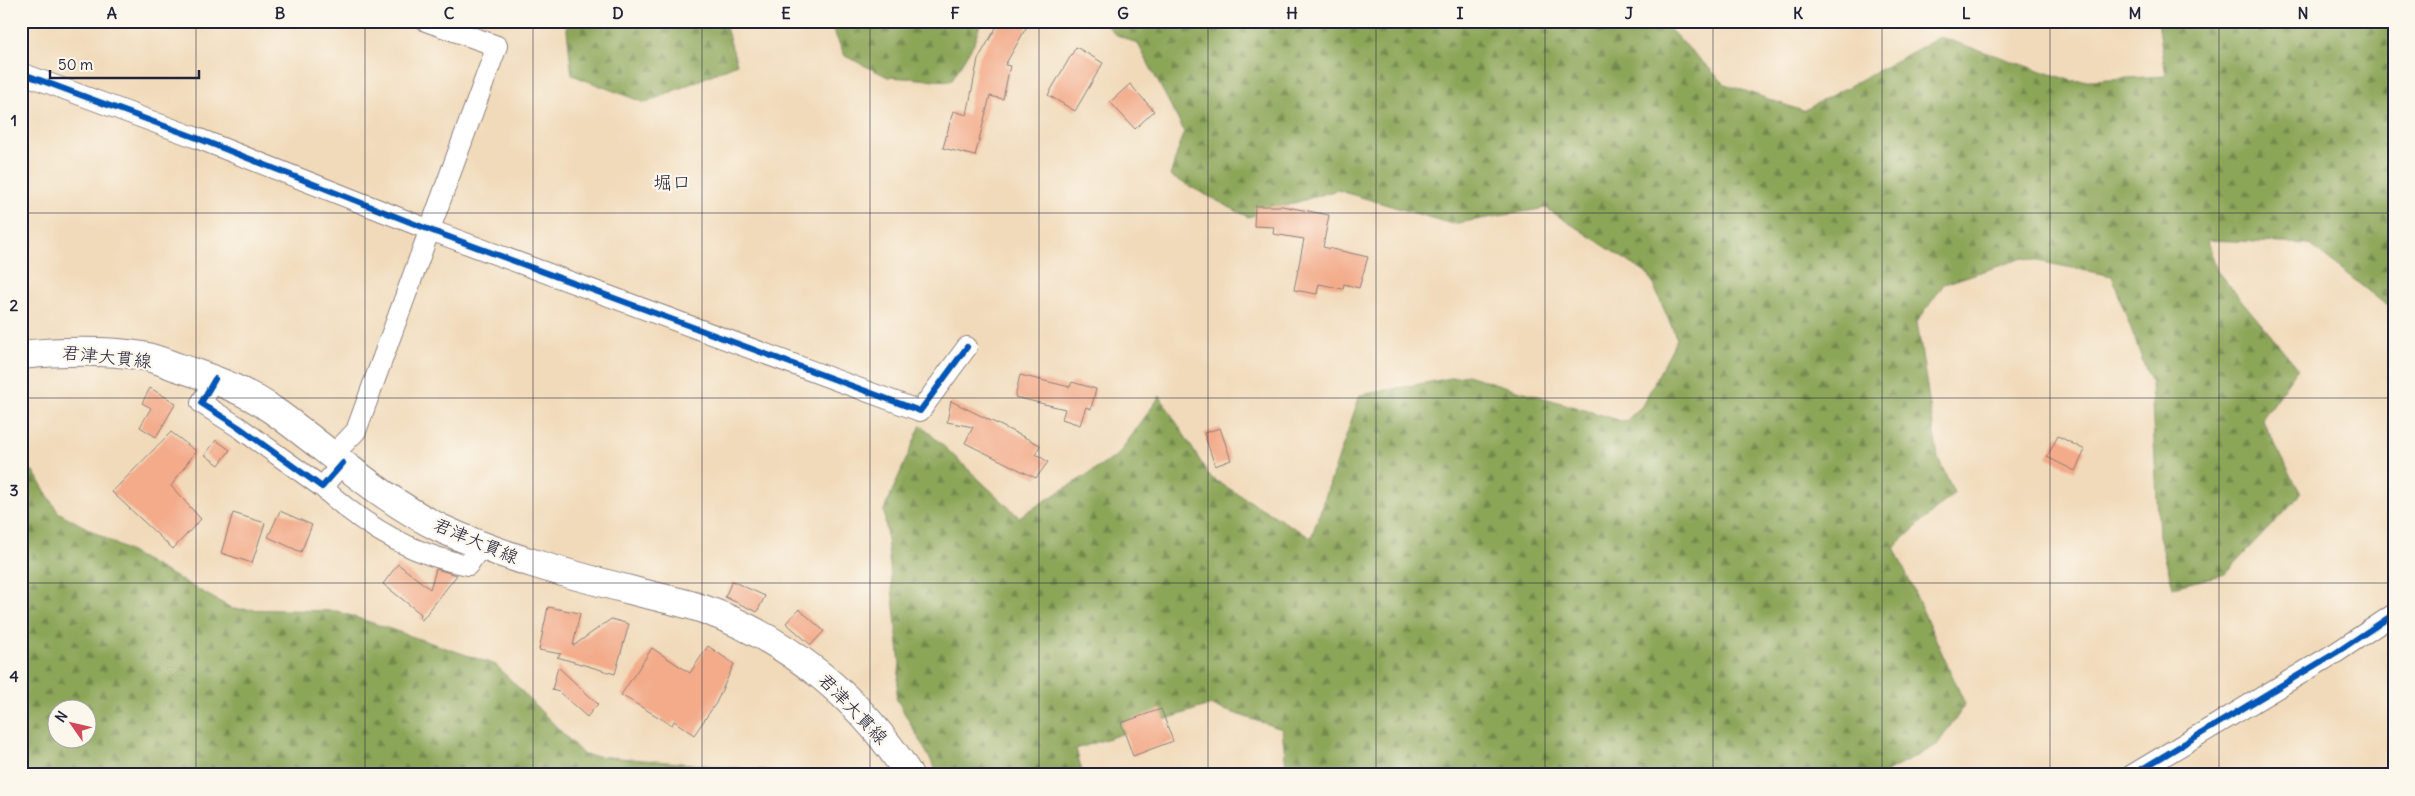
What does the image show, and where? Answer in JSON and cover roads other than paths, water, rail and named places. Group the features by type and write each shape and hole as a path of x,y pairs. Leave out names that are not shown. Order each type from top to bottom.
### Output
{"main road":[{"name":"君津大貫線","path":"21,355 57,351 144,356 215,379 272,409 410,511 439,527 481,546 522,561 702,609 772,640 812,668 848,698 876,729 909,775"}],"street":[{"path":"322,487 356,431 497,46 426,21"},
{"path":"21,73 197,138 430,230 920,411 967,347"},
{"path":"215,379 201,403 240,428 322,487 365,522 400,543 432,556 468,565 481,546"},
{"path":"2132,775 2337,652 2394,614"}],"district":[{"name":"堀口","path":"672,182"}]}
